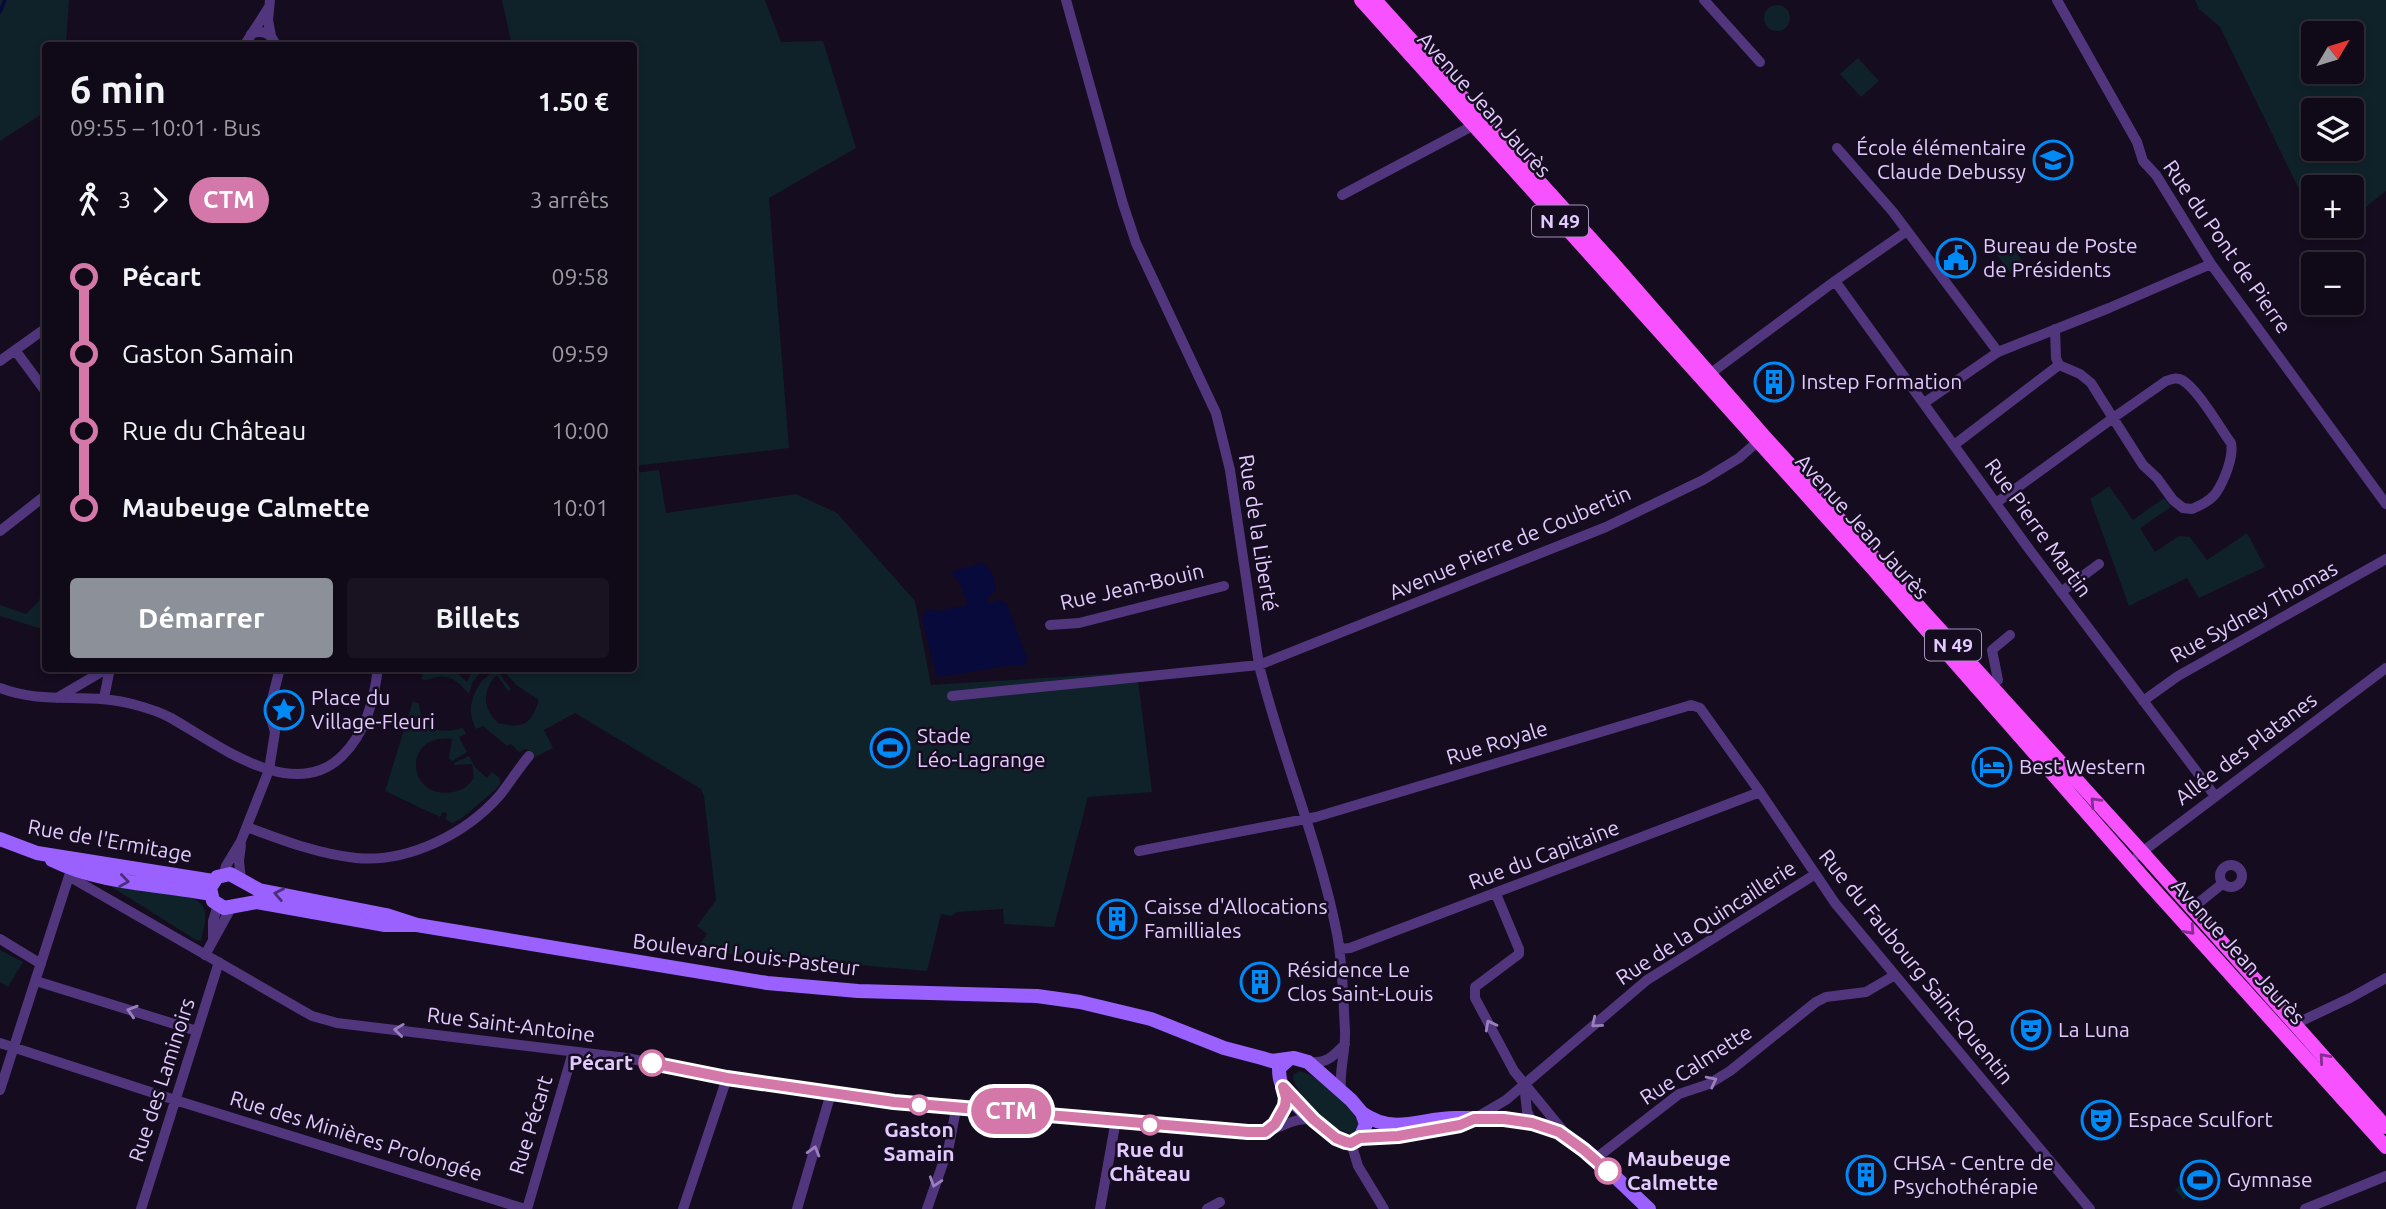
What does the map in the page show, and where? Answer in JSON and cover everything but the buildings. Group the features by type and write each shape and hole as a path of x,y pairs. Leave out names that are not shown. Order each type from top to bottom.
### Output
{"main road":[{"name":"Avenue Jean Jaurès","path":"1361,0 1474,125 1538,189"},
{"name":"Avenue Jean Jaurès","path":"1375,0 2130,862 2386,1147"},
{"name":"Avenue Jean Jaurès","path":"1760,439 2142,852 2386,1127"},
{"name":"Rue de l'Ermitage","path":"0,839 37,853 222,894"},
{"path":"37,853 70,873 222,894 385,925 417,925"},
{"name":"Boulevard Louis-Pasteur","path":"222,894 230,874 260,890 386,915 417,925 766,983 858,991 1027,996 1080,1002 1151,1019 1224,1048 1272,1061 1294,1058 1308,1062"},
{"path":"222,894 244,894 241,880"},
{"path":"1224,1048 1269,1072 1314,1120 1336,1138 1356,1140 1398,1136 1460,1125 1474,1119"},
{"path":"1282,1085 1279,1068 1288,1060"},
{"path":"1308,1062 1341,1090 1362,1114 1366,1124 1356,1140"},
{"path":"1362,1114 1384,1125 1398,1126 1453,1118 1504,1119 1548,1127 1569,1138 1595,1159 1649,1209"}],"street":[{"name":"Rue de la Liberté","path":"1066,0 1136,243 1216,413 1222,432 1259,665 1306,818 1340,949 1346,1044 1340,1077 1341,1090"},
{"path":"1704,0 1760,62"},
{"name":"Rue du Pont de Pierre","path":"2057,0 2137,142 2143,161 2156,174 2211,264 2386,504"},
{"path":"246,42 270,3"},
{"path":"270,3 268,20 273,41"},
{"path":"251,34 260,32 273,41"},
{"path":"1342,195 1474,125"},
{"path":"1837,148 1887,204 1998,352"},
{"path":"1705,377 1907,231"},
{"path":"1924,403 1998,352 2211,264"},
{"name":"Rue Pierre Martin","path":"1835,281 2061,592 2215,796"},
{"path":"1996,503 2113,418 2174,378 2181,379 2191,387 2231,443 2232,451 2217,492 2203,504 2192,509 2183,508 2143,465 2113,418 2091,383 2080,374 2059,365 2056,358 2055,329"},
{"path":"0,361 42,331"},
{"path":"15,350 42,387"},
{"path":"1954,445 2059,365"},
{"name":"Avenue Pierre de Coubertin","path":"952,696 1259,665 1606,527 1703,480 1739,458 1760,439"},
{"path":"0,531 42,498"},
{"name":"Rue Sydney Thomas","path":"2143,701 2178,676 2386,559"},
{"path":"2061,592 2099,564"},
{"name":"Rue Jean-Bouin","path":"1050,625 1079,623 1224,586"},
{"path":"1990,687 1998,680 1992,650 2010,635"},
{"name":"Allée des Platanes","path":"2130,862 2386,668"},
{"path":"54,699 103,672"},
{"path":"104,698 108,672"},
{"path":"205,955 213,939 213,921 222,894 226,866 241,841 269,769 275,732 269,711 279,672"},
{"path":"0,688 18,695 54,699 104,698 135,704 169,717 202,738 269,769 306,775 335,763 359,736 370,710 377,672"},
{"path":"92,698 90,689 94,678"},
{"name":"Rue Royale","path":"1139,851 1306,818 1690,705 1700,708"},
{"name":"Rue du Faubourg Saint-Quentin","path":"1700,708 1760,792 1814,875 2090,1209"},
{"path":"247,827 319,851 354,858 386,857 448,837 499,795 529,756"},
{"name":"Rue du Capitaine","path":"1340,949 1350,948 1496,894 1760,792"},
{"path":"241,841 241,880"},
{"path":"0,1090 70,873"},
{"name":"Rue Saint-Antoine","path":"70,873 312,1016 337,1023 627,1058 727,1078 956,1109 1248,1132 1269,1131 1292,1120 1314,1120"},
{"name":"Rue de la Quincaillerie","path":"1474,1119 1506,1100 1647,980 1814,875"},
{"path":"2191,909 2222,884"},
{"path":"1496,894 1520,954 1475,987 1474,992 1524,1084 1527,1111 1532,1123"},
{"path":"0,939 41,964"},
{"name":"Rue des Laminoirs","path":"141,1209 219,962"},
{"name":"Rue Calmette","path":"1595,1159 1679,1094 1709,1084 1730,1071 1816,1002 1866,992 1895,975"},
{"path":"2295,1024 2386,978"},
{"path":"36,981 197,1031"},
{"name":"Rue des Minières Prolongée","path":"0,1043 526,1209"},
{"path":"1308,1062 1318,1063 1331,1059 1346,1044"},
{"name":"Rue Pécart","path":"526,1209 573,1052"},
{"path":"683,1209 727,1078"},
{"path":"1524,1084 1532,1090 1569,1138"},
{"path":"1269,1131 1285,1106 1286,1098 1282,1085"},
{"path":"797,1209 831,1093"},
{"path":"927,1209 949,1146 956,1109"},
{"path":"1101,1209 1116,1120"},
{"path":"1356,1140 1359,1166 1384,1209"},
{"path":"2305,1209 2386,1176"},
{"path":"1207,1209 1220,1202"}],"shaded area":[{"path":"0,0 69,0 66,42 42,42 42,114 0,141"},
{"path":"502,0 765,0 781,42 823,41 856,148 769,198 789,448 637,466 637,42 511,42"},
{"path":"2195,0 2386,0 2386,191 2364,208 2364,175 2301,175 2301,193 2220,27 2199,9"},
{"path":"1777,5 1786,9 1790,18 1786,27 1777,31 1768,27 1764,18 1768,9"},
{"path":"1858,58 1879,81 1861,97 1840,74"},
{"path":"2010,245 2028,268 2015,279 1997,255"},
{"name":"Stade Léo-Lagrange","path":"659,470 666,513 796,494 837,513 915,601 931,685 1137,672 1152,792 1088,797 1054,927 1004,924 1003,909 957,912 951,916 941,914 927,971 695,951 707,934 697,926 716,900 701,789 575,713 544,730 553,748 535,757 531,751 525,749 519,752 511,744 507,746 483,726 476,729 471,706 478,687 492,673 498,672 511,689 508,691 497,675 487,693 489,711 498,723 520,725 533,715 539,700 516,685 505,672 637,672 637,473"},
{"path":"2109,486 2133,520 2164,498 2171,507 2140,528 2155,552 2179,536 2190,537 2207,560 2247,533 2265,567 2199,598 2187,578 2129,606 2090,499"},
{"path":"981,563 994,578 996,590 986,599 990,603 1000,600 1007,604 1028,661 1023,665 941,677 936,675 922,618 927,609 938,611 968,605 960,584 951,572"},
{"path":"42,590 42,629 0,616 0,605 26,614 39,601"},
{"path":"423,672 456,672 467,682 472,672 481,672 472,683 469,694 448,677 421,679"},
{"path":"413,701 419,704 428,725 446,731 463,728 466,734 459,737 467,752 452,761 449,758 452,739 436,740 424,746 418,755 416,766 419,777 426,786 437,792 459,791 464,788 474,778 472,764 454,763 469,756 475,767 487,778 492,772 500,778 500,784 495,790 461,819 452,823 445,819 447,814 443,812 440,817 385,791"},
{"path":"107,884 187,896 195,900 204,908 205,914 201,941 196,940"},
{"path":"0,950 23,962 8,987 0,982"},
{"path":"1299,1071 1317,1079 1341,1099 1359,1123 1355,1134 1337,1128 1308,1102 1295,1083 1293,1075"},
{"name":"Gymnase","path":"2206,1158 2216,1181 2190,1193 2184,1200 2175,1190 2186,1179 2180,1170"}],"waterway":[{"path":"0,12 5,0"}],"bus line":[{"name":"CTM","path":"652,1063 727,1078 894,1102 1248,1132 1269,1131 1275,1124 1285,1106 1283,1087 1314,1120 1336,1138 1346,1142 1460,1125 1474,1119 1504,1119 1532,1123 1559,1132 1608,1171"}],"place":[{"name":"École élémentaire Claude Debussy","path":"2053,160"},
{"name":"Bureau de Poste de Présidents","path":"1956,258"},
{"name":"Instep Formation","path":"1774,382"},
{"name":"Place du Village-Fleuri","path":"284,710"},
{"name":"Stade Léo-Lagrange","path":"890,748"},
{"name":"Best Western","path":"1992,767"},
{"name":"Caisse d'Allocations Familliales","path":"1117,919"},
{"name":"Résidence Le Clos Saint-Louis","path":"1260,982"},
{"name":"La Luna","path":"2031,1030"},
{"name":"Pécart","path":"652,1063"},
{"name":"Gaston Samain","path":"919,1105"},
{"name":"Espace Sculfort","path":"2101,1120"},
{"name":"Rue du Château","path":"1150,1125"},
{"name":"Maubeuge Calmette","path":"1608,1171"},
{"name":"CHSA - Centre de Psychothérapie","path":"1866,1175"},
{"name":"Gymnase","path":"2200,1180"}]}
